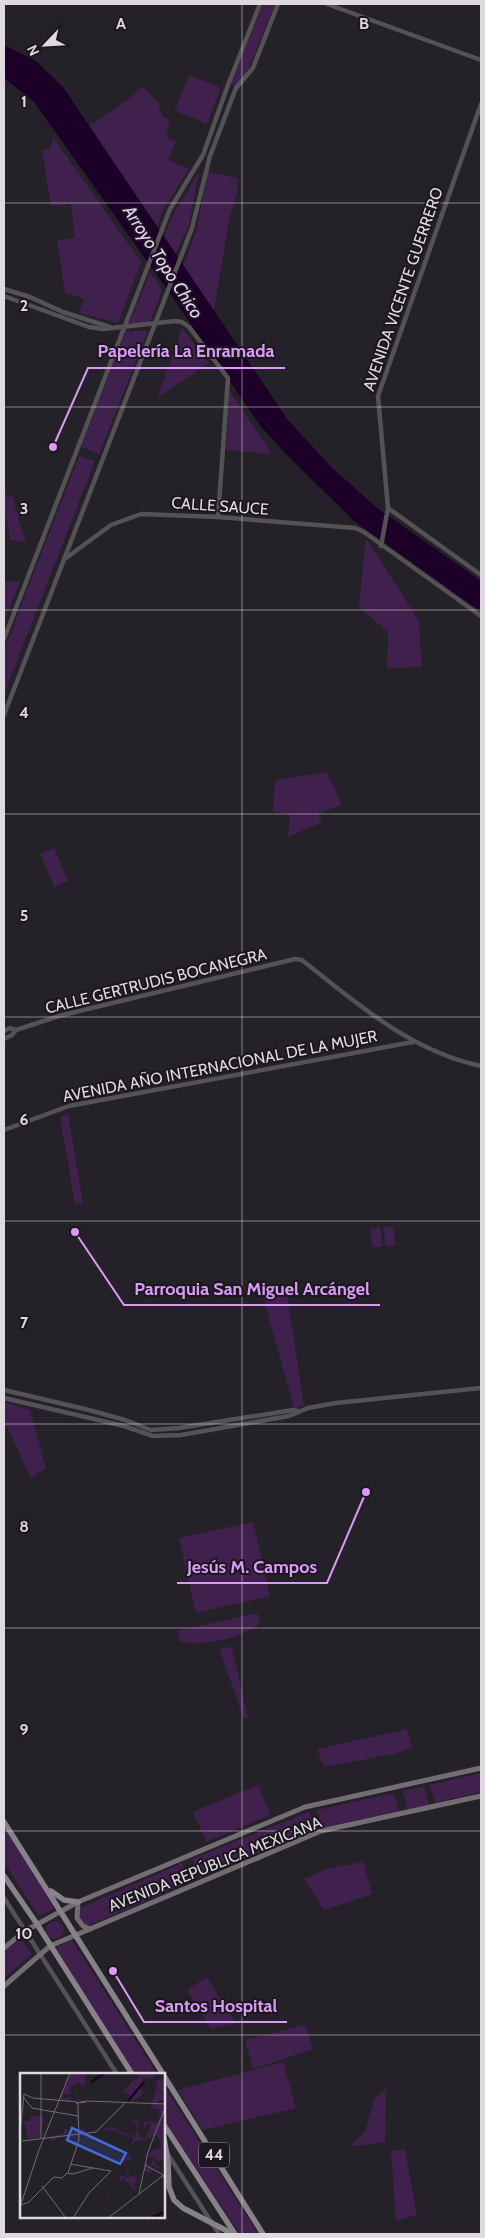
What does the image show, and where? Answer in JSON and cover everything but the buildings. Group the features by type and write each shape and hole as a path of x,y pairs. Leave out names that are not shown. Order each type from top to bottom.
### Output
{"main road":[{"name":"AVENIDA REPÚBLICA MEXICANA","path":"4,1948 25,1930 78,1902 305,1806 481,1768"},
{"name":"AVENIDA REPÚBLICA MEXICANA","path":"4,1986 50,1946 321,1831 481,1796"},
{"name":"44","path":"4,1822 162,2073"},
{"path":"4,1876 37,1924 131,2073"},
{"path":"47,1889 64,1900 78,1902 77,1918 83,1926 90,1929"},
{"name":"44","path":"165,2078 263,2234"},
{"name":"44","path":"165,2127 234,2234"},
{"path":"165,2150 169,2187 174,2200 183,2208 234,2234"}],"street":[{"path":"4,638 126,327 160,235 173,204 203,154 260,4"},
{"path":"4,715 181,257 195,219 201,187 210,156 236,88 253,68 278,4"},
{"path":"326,4 481,60"},
{"name":"AVENIDA VICENTE GUERRERO","path":"382,546 388,508 378,396 481,104"},
{"path":"4,289 30,297 63,312 111,327"},
{"path":"4,296 82,326 104,329 182,322 189,327 228,378 218,517"},
{"path":"388,508 481,575"},
{"name":"CALLE SAUCE","path":"65,559 111,525 136,515 218,517 355,528 364,532 481,616"},
{"name":"CALLE GERTRUDIS BOCANEGRA","path":"4,1039 12,1035 16,1030 59,1016 288,960 302,960 348,999 414,1042"},
{"name":"CALLE GERTRUDIS BOCANEGRA","path":"4,1031 10,1028 16,1030"},
{"path":"414,1042 443,1054 481,1066"},
{"name":"AVENIDA AÑO INTERNACIONAL DE LA MUJER","path":"4,1130 69,1106 414,1042"},
{"path":"4,1398 124,1426 153,1436 181,1434 330,1404 383,1397 441,1394 481,1388"},
{"path":"4,1390 98,1412 151,1430 180,1428 295,1412"},
{"path":"4,1898 116,2073"},
{"path":"165,2150 219,2234"}],"shaded area":[{"path":"263,4 275,4 246,75 234,86 231,84"},
{"path":"189,75 221,88 207,124 175,111"},
{"path":"143,86 158,103 163,117 170,120 166,137 176,141 168,160 189,169 163,210 157,228 89,126 126,101"},
{"path":"53,137 141,262 118,323 79,313 84,299 65,293 57,240 75,238 71,204 51,206 42,151 50,148"},
{"path":"199,171 189,225 175,255 163,240 171,219"},
{"path":"208,172 237,178 238,189 229,220 214,310 183,267 196,231"},
{"path":"150,273 162,289 150,322 129,324"},
{"path":"182,328 209,363 157,398"},
{"path":"126,331 148,331 99,454 81,447"},
{"path":"229,390 272,454 226,450"},
{"path":"79,456 95,461 4,694 4,650"},
{"path":"5,488 8,498 12,496 26,542 10,540 4,508"},
{"path":"366,538 419,621 422,667 387,668 388,632 359,607"},
{"path":"20,581 4,623 4,582"},
{"path":"327,772 341,805 318,814 322,822 288,837 290,814 273,812 275,780"},
{"path":"54,848 68,881 54,887 40,854"},
{"path":"68,1114 83,1203 75,1204 60,1117"},
{"path":"393,1226 396,1245 386,1246 383,1227"},
{"path":"380,1227 383,1246 373,1247 370,1229"},
{"path":"286,1288 304,1406 294,1408 262,1292"},
{"path":"4,1402 30,1410 46,1468 31,1478 7,1427 4,1427"},
{"path":"253,1522 270,1596 196,1613 179,1538"},
{"path":"257,1613 260,1624 231,1638 191,1643 180,1641 177,1631"},
{"path":"221,1648 232,1648 248,1718 244,1719 220,1651"},
{"path":"407,1729 412,1747 394,1754 324,1767 317,1749"},
{"path":"481,1773 481,1792 435,1803 430,1785"},
{"path":"258,1785 270,1815 206,1842 193,1812"},
{"path":"424,1787 429,1805 408,1810 402,1791"},
{"path":"394,1793 399,1811 323,1828 317,1810"},
{"path":"309,1812 314,1829 200,1878 192,1859"},
{"path":"4,1828 54,1907 49,1912 38,1915 4,1862"},
{"path":"363,1862 372,1894 324,1910 304,1879 329,1868"},
{"path":"182,1863 190,1882 87,1926 79,1919 80,1908"},
{"path":"55,1921 61,1924 64,1930 61,1936 55,1939 49,1936 46,1930 49,1924"},
{"path":"21,1939 32,1954 4,1978 4,1952"},
{"path":"72,1940 156,2073 133,2073 56,1948"},
{"path":"207,1977 235,2023 211,2029 187,1990"},
{"path":"305,2025 313,2049 253,2069 245,2040"},
{"path":"283,2062 296,2108 203,2130 178,2090"},
{"path":"165,2088 258,2234 240,2234 165,2122"},
{"path":"386,2089 385,2142 349,2147 365,2131 374,2099"},
{"path":"391,2150 405,2150 417,2215 396,2221"}],"water":[{"name":"Arroyo Topo Chico","path":"4,45 36,61 63,87 288,420 331,467 376,507 481,581 481,612 354,521 261,427 171,295 34,102 4,78"}],"place":[{"name":"Papelería La Enramada","path":"53,447"},
{"name":"Parroquia San Miguel Arcángel","path":"75,1232"},
{"name":"Jesús M. Campos","path":"366,1492"},
{"name":"Santos Hospital","path":"113,1971"}]}
